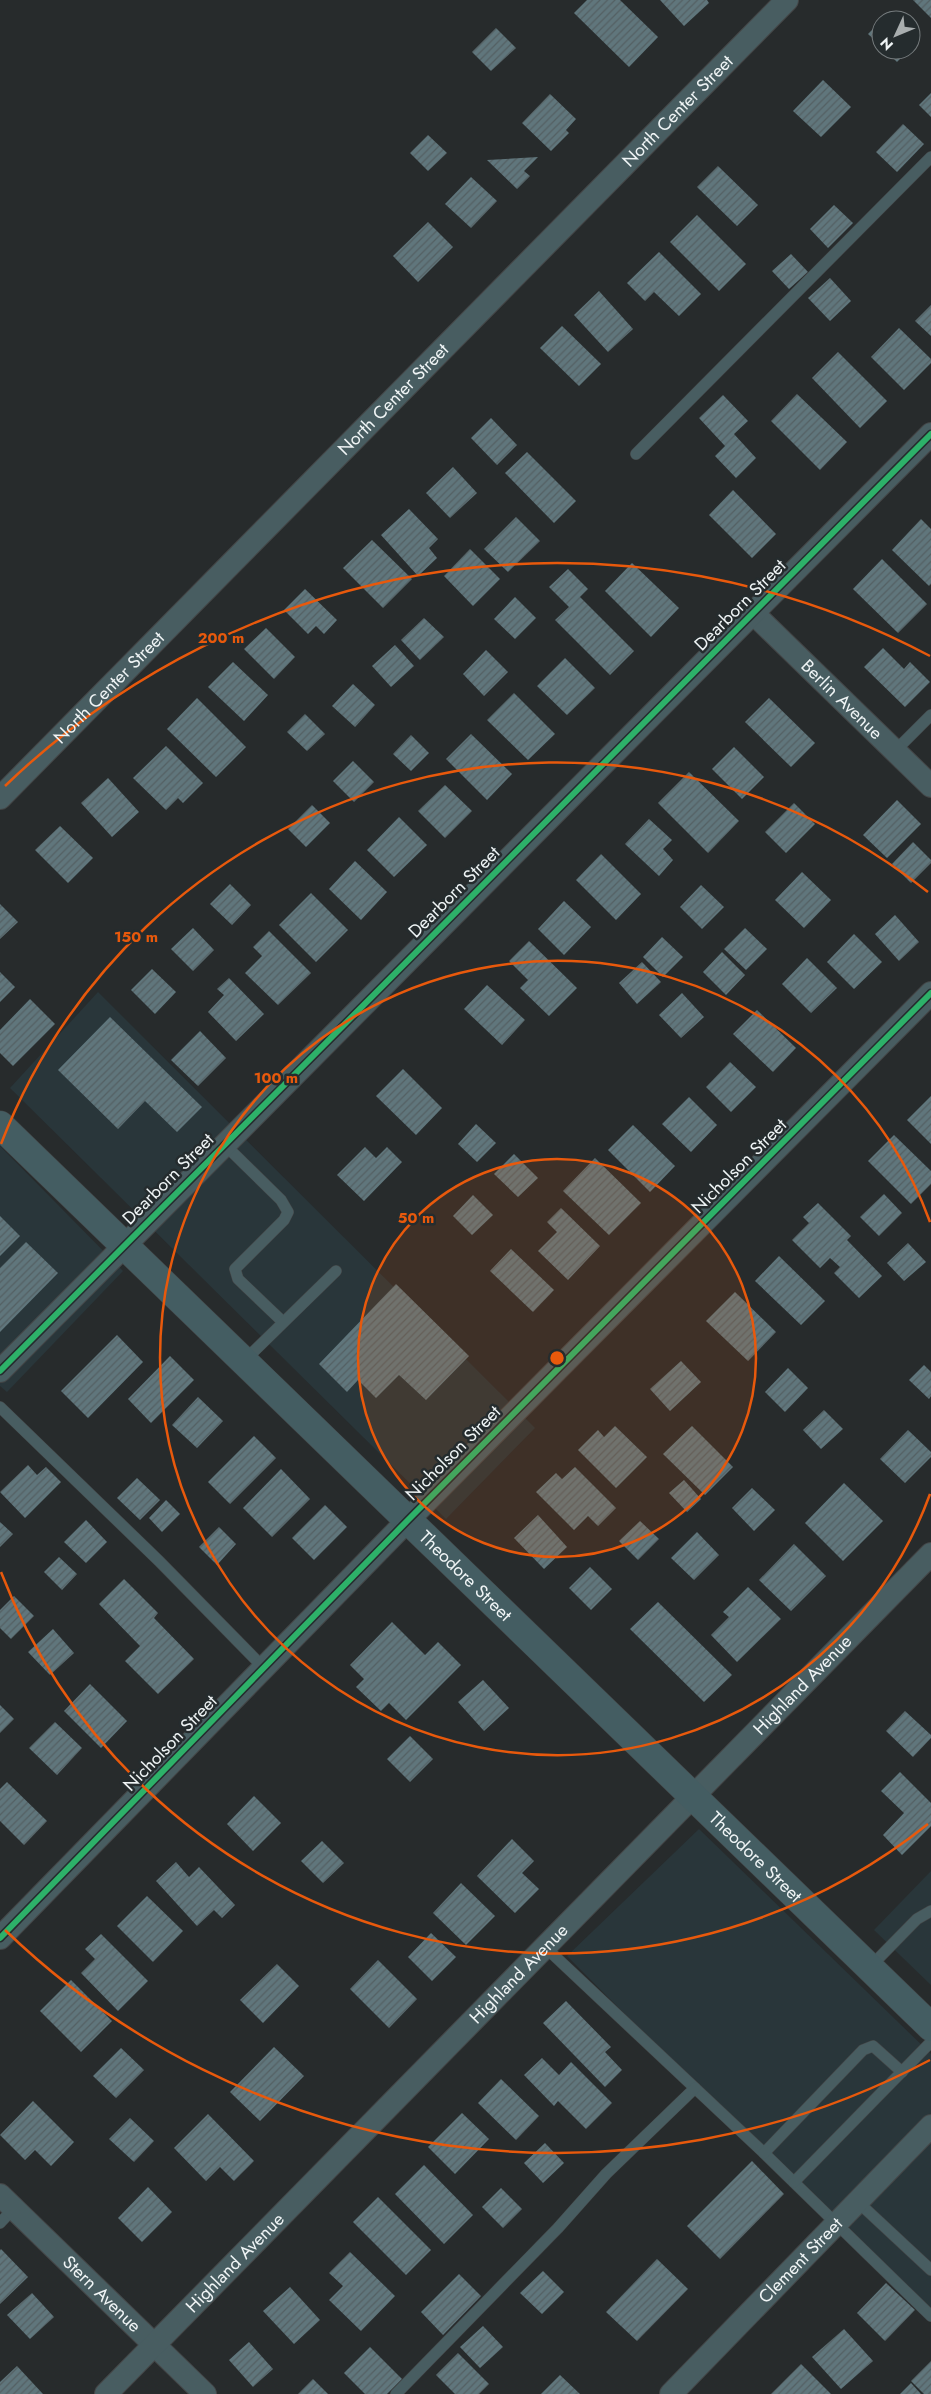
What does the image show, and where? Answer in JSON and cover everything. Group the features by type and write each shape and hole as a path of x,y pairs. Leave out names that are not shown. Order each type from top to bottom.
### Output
{"main road":[{"name":"Theodore Street","path":"0,1125 931,2027"}],"street":[{"name":"North Center Street","path":"0,798 787,0"},
{"name":"Dearborn Street","path":"0,1371 931,434"},
{"name":"Berlin Avenue","path":"753,613 931,786"},
{"name":"Nicholson Street","path":"0,1938 408,1520 931,993"},
{"name":"Highland Avenue","path":"106,2394 931,1554"},
{"name":"Clement Street","path":"671,2394 931,2126"},
{"name":"Stern Avenue","path":"5,2209 154,2344 205,2394"}],"lane":[{"path":"636,454 931,156"},
{"path":"895,751 931,715"},
{"path":"224,1144 281,1200 288,1212 284,1220 235,1269 238,1279 283,1322"},
{"path":"244,1361 336,1270"},
{"path":"0,1407 159,1561 264,1668"},
{"path":"870,1967 917,1919 931,1911"},
{"path":"544,1946 764,2153 931,2316"},
{"path":"794,2182 931,2042"},
{"path":"764,2153 863,2050 873,2046 902,2072"},
{"path":"396,2394 558,2228 606,2174 695,2088"},
{"path":"858,2202 930,2272 931,2270"}],"shaded area":[{"path":"98,992 535,1428 446,1519 10,1088"},
{"path":"0,1146 123,1271 7,1392 0,1386"},
{"path":"699,1829 931,2054 931,2322 567,1956"},
{"path":"931,1871 931,1985 874,1930"}],"building":[{"path":"587,0 620,0 658,37 629,67 574,13"},
{"path":"660,0 707,0 709,3 684,26"},
{"path":"913,0 931,0 931,18"},
{"path":"496,28 516,48 491,71 472,52"},
{"path":"823,80 851,107 821,137 793,111"},
{"path":"931,93 931,117 919,105"},
{"path":"550,94 576,119 566,130 569,133 551,151 522,123"},
{"path":"903,124 924,144 897,172 876,152"},
{"path":"428,135 447,153 428,171 410,153"},
{"path":"538,157 524,171 530,176 517,189 487,160"},
{"path":"718,166 758,205 737,226 697,187"},
{"path":"471,177 497,201 471,228 445,204"},
{"path":"834,205 853,223 828,248 810,229"},
{"path":"697,215 746,264 719,291 670,242"},
{"path":"428,222 453,247 418,282 393,256"},
{"path":"659,252 701,294 679,316 654,292 645,301 627,283"},
{"path":"791,254 808,272 789,289 772,271"},
{"path":"830,278 851,301 830,321 808,298"},
{"path":"599,291 633,329 608,352 574,315"},
{"path":"931,305 931,336 915,321"},
{"path":"562,326 601,364 579,386 540,348"},
{"path":"899,328 931,359 931,363 904,390 871,357"},
{"path":"838,352 887,401 860,428 812,378"},
{"path":"797,394 847,442 820,470 771,421"},
{"path":"723,395 748,421 734,434 756,458 736,478 715,456 725,446 699,418"},
{"path":"491,418 517,445 497,465 471,438"},
{"path":"527,452 576,501 554,523 505,473"},
{"path":"453,467 477,493 450,518 426,493"},
{"path":"733,490 776,534 752,558 709,515"},
{"path":"409,509 438,539 429,548 437,558 418,576 381,535"},
{"path":"516,517 540,541 508,572 484,549"},
{"path":"921,519 931,529 931,584 929,586 892,550"},
{"path":"372,540 412,579 383,608 343,568"},
{"path":"470,549 500,579 473,606 444,576"},
{"path":"882,559 927,604 898,633 853,589"},
{"path":"632,563 679,608 651,637 605,591"},
{"path":"568,569 588,589 580,597 634,651 610,675 555,620 569,607 549,587"},
{"path":"305,589 337,620 324,634 316,626 308,634 284,610"},
{"path":"515,597 536,618 515,639 494,619"},
{"path":"424,618 444,637 420,660 401,640"},
{"path":"266,628 295,657 274,679 244,649"},
{"path":"395,645 414,666 391,687 372,666"},
{"path":"883,648 904,669 910,662 930,682 905,707 864,667"},
{"path":"486,650 508,672 484,696 463,674"},
{"path":"565,658 595,688 567,715 537,686"},
{"path":"233,662 268,695 244,721 208,687"},
{"path":"353,684 375,705 355,727 332,706"},
{"path":"514,693 555,734 528,760 487,720"},
{"path":"197,698 246,747 216,777 167,729"},
{"path":"769,698 815,743 791,767 745,722"},
{"path":"305,714 325,734 307,751 287,732"},
{"path":"471,734 512,774 487,800 446,759"},
{"path":"411,735 429,753 411,771 393,754"},
{"path":"166,746 203,783 183,803 178,798 166,810 133,778"},
{"path":"734,747 764,777 742,799 712,769"},
{"path":"353,761 374,782 354,802 333,781"},
{"path":"689,772 739,821 708,853 658,803"},
{"path":"108,778 139,812 112,837 81,803"},
{"path":"445,785 472,811 445,838 418,811"},
{"path":"897,800 921,824 887,858 863,835"},
{"path":"794,803 815,824 786,853 765,832"},
{"path":"312,805 330,823 306,847 288,829"},
{"path":"399,817 427,845 394,877 367,850"},
{"path":"649,819 672,840 663,849 673,860 659,876 625,844"},
{"path":"60,826 93,858 68,883 35,850"},
{"path":"913,842 931,860 931,863 911,883 892,864"},
{"path":"601,854 641,894 616,920 576,880"},
{"path":"355,861 387,892 361,920 329,889"},
{"path":"802,872 831,900 804,928 775,900"},
{"path":"230,884 251,905 232,925 210,904"},
{"path":"701,885 724,907 702,929 680,907"},
{"path":"311,893 348,930 316,962 279,925"},
{"path":"564,901 591,927 564,955 538,929"},
{"path":"0,904 18,922 0,939"},
{"path":"895,915 919,942 899,961 875,934"},
{"path":"193,928 214,950 193,971 171,949"},
{"path":"745,928 767,949 746,970 724,949"},
{"path":"269,931 311,973 278,1005 245,973 262,956 253,947"},
{"path":"854,934 882,962 854,989 827,962"},
{"path":"662,937 683,957 663,977 643,957"},
{"path":"529,941 577,988 549,1016 520,988 528,980 509,961"},
{"path":"722,952 745,975 726,995 703,972"},
{"path":"807,958 837,988 811,1013 782,984"},
{"path":"642,962 661,982 637,1004 619,983"},
{"path":"152,969 176,992 155,1014 131,990"},
{"path":"0,972 15,987 0,1002"},
{"path":"229,978 264,1014 236,1041 208,1012 224,995 217,989"},
{"path":"487,985 525,1020 502,1045 464,1009"},
{"path":"682,993 704,1017 681,1038 659,1015"},
{"path":"30,999 55,1024 13,1066 0,1053 0,1030"},
{"path":"757,1010 796,1048 773,1072 733,1034"},
{"path":"110,1017 202,1107 177,1132 145,1101 118,1129 58,1070"},
{"path":"200,1031 226,1058 198,1086 171,1060"},
{"path":"730,1062 756,1087 731,1112 706,1087"},
{"path":"403,1069 442,1108 416,1135 376,1096"},
{"path":"931,1096 931,1144 907,1120"},
{"path":"689,1097 717,1125 691,1152 662,1124"},
{"path":"476,1124 496,1143 477,1162 458,1144"},
{"path":"633,1125 675,1166 650,1192 608,1150"},
{"path":"894,1135 931,1171 931,1184 911,1204 868,1161"},
{"path":"365,1147 376,1158 387,1147 402,1162 364,1201 337,1175"},
{"path":"514,1154 538,1178 518,1197 494,1174"},
{"path":"595,1158 641,1203 609,1235 563,1191"},
{"path":"884,1194 902,1213 879,1236 860,1217"},
{"path":"473,1195 493,1215 472,1235 453,1216"},
{"path":"818,1203 851,1236 847,1240 882,1276 859,1298 834,1273 840,1267 830,1258 820,1268 792,1240 809,1223 803,1217"},
{"path":"561,1208 600,1246 568,1280 538,1251 557,1232 547,1222"},
{"path":"0,1216 20,1236 0,1256"},
{"path":"26,1242 58,1273 0,1332 0,1268"},
{"path":"908,1243 926,1262 904,1281 887,1263"},
{"path":"511,1249 554,1290 533,1312 490,1271"},
{"path":"779,1256 825,1301 801,1325 755,1281"},
{"path":"396,1284 469,1356 426,1400 399,1375 376,1398 358,1380 347,1392 319,1364"},
{"path":"735,1292 776,1332 748,1361 706,1321"},
{"path":"117,1335 143,1362 88,1418 61,1391"},
{"path":"170,1356 194,1380 151,1423 128,1399"},
{"path":"681,1361 701,1382 670,1411 650,1389"},
{"path":"924,1365 931,1372 931,1396 929,1399 909,1380"},
{"path":"788,1368 808,1388 785,1412 765,1392"},
{"path":"198,1397 223,1421 197,1448 172,1425"},
{"path":"824,1410 843,1429 821,1449 803,1430"},
{"path":"615,1426 647,1457 616,1488 578,1450 598,1430 604,1437"},
{"path":"692,1426 733,1467 705,1495 663,1454"},
{"path":"908,1430 931,1452 931,1457 905,1483 880,1459"},
{"path":"254,1436 276,1458 230,1504 208,1482"},
{"path":"28,1465 37,1475 46,1467 61,1482 25,1518 0,1492"},
{"path":"575,1467 616,1508 598,1526 588,1516 574,1530 536,1492 556,1473 562,1479"},
{"path":"281,1469 310,1499 272,1537 243,1508"},
{"path":"137,1478 160,1500 140,1520 117,1498"},
{"path":"684,1480 701,1499 687,1512 669,1493"},
{"path":"844,1483 883,1521 843,1561 805,1523"},
{"path":"752,1488 775,1510 754,1531 732,1508"},
{"path":"166,1500 180,1514 162,1532 149,1518"},
{"path":"325,1505 347,1527 314,1560 292,1538"},
{"path":"538,1515 567,1547 544,1569 514,1538"},
{"path":"86,1520 107,1542 86,1563 64,1542"},
{"path":"640,1521 659,1539 638,1560 619,1541"},
{"path":"0,1522 13,1534 0,1547"},
{"path":"219,1527 236,1544 217,1565 199,1547"},
{"path":"697,1532 719,1555 694,1580 671,1558"},
{"path":"794,1544 826,1576 791,1611 759,1580"},
{"path":"59,1557 77,1574 62,1590 44,1572"},
{"path":"590,1567 612,1589 591,1610 569,1588"},
{"path":"124,1579 158,1613 154,1618 194,1659 158,1694 125,1661 140,1646 99,1604"},
{"path":"748,1587 781,1619 737,1662 711,1635 729,1617 723,1612"},
{"path":"14,1596 34,1616 11,1639 0,1628 0,1610"},
{"path":"658,1602 732,1675 704,1702 630,1629"},
{"path":"392,1622 425,1655 438,1642 461,1665 406,1720 389,1703 381,1711 356,1687 364,1679 350,1665"},
{"path":"53,1629 74,1653 50,1675 28,1652"},
{"path":"483,1680 509,1708 484,1731 458,1702"},
{"path":"90,1684 127,1721 101,1748 64,1711"},
{"path":"0,1705 14,1719 0,1733"},
{"path":"905,1711 931,1735 931,1738 913,1757 886,1731"},
{"path":"55,1722 82,1748 57,1775 29,1748"},
{"path":"410,1736 433,1759 410,1782 387,1759"},
{"path":"900,1772 931,1803 931,1826 902,1855 883,1835 904,1813 881,1791"},
{"path":"7,1782 47,1821 24,1845 0,1821 0,1789"},
{"path":"254,1796 281,1823 253,1851 227,1824"},
{"path":"512,1839 534,1861 522,1873 539,1889 515,1913 477,1876"},
{"path":"322,1841 344,1863 323,1883 301,1861"},
{"path":"176,1862 189,1877 199,1867 235,1905 222,1918 214,1910 197,1926 156,1881"},
{"path":"461,1883 495,1916 466,1945 433,1913"},
{"path":"147,1896 183,1931 153,1962 117,1926"},
{"path":"431,1933 456,1957 432,1981 408,1957"},
{"path":"101,1934 148,1981 118,2011 81,1973 95,1959 85,1949"},
{"path":"378,1960 417,1999 389,2028 350,1989"},
{"path":"277,1964 299,1986 263,2023 240,2000"},
{"path":"71,1980 112,2021 81,2052 40,2011"},
{"path":"566,2001 611,2047 605,2052 622,2070 605,2087 543,2023"},
{"path":"274,2047 304,2076 260,2121 230,2092"},
{"path":"121,2048 144,2070 116,2098 93,2076"},
{"path":"542,2058 559,2075 571,2062 612,2103 586,2129 558,2101 554,2106 524,2075"},
{"path":"501,2079 539,2116 516,2140 478,2103"},
{"path":"33,2101 74,2142 51,2166 35,2150 25,2160 0,2135"},
{"path":"462,2113 489,2139 455,2174 428,2147"},
{"path":"208,2114 254,2161 234,2181 220,2167 206,2181 174,2148"},
{"path":"130,2118 154,2141 134,2162 109,2139"},
{"path":"545,2143 564,2163 543,2183 524,2163"},
{"path":"752,2161 784,2194 720,2259 687,2226"},
{"path":"424,2165 473,2215 444,2244 395,2194"},
{"path":"148,2187 172,2212 142,2242 118,2218"},
{"path":"501,2188 522,2209 503,2228 482,2207"},
{"path":"378,2197 431,2250 406,2275 353,2222"},
{"path":"0,2250 28,2277 0,2304"},
{"path":"350,2252 395,2296 361,2331 329,2300 343,2286 329,2273"},
{"path":"657,2259 688,2289 637,2341 606,2312"},
{"path":"543,2271 564,2292 542,2314 520,2293"},
{"path":"459,2274 481,2296 443,2335 421,2312"},
{"path":"886,2283 915,2310 885,2341 857,2313"},
{"path":"290,2287 320,2320 294,2344 263,2311"},
{"path":"32,2293 54,2317 30,2339 7,2315"},
{"path":"483,2326 503,2347 480,2368 460,2347"},
{"path":"844,2329 873,2361 841,2389 812,2357"},
{"path":"249,2342 273,2369 253,2387 229,2360"},
{"path":"370,2347 402,2379 387,2394 365,2394 344,2373"},
{"path":"458,2353 489,2384 479,2394 455,2394 436,2375"},
{"path":"931,2361 931,2394 924,2394 911,2381"},
{"path":"801,2364 831,2394 771,2394"},
{"path":"17,2366 43,2394 0,2394 0,2382"},
{"path":"560,2375 580,2394 541,2394"},
{"path":"313,2379 328,2394 298,2394"},
{"path":"911,2383 921,2394 900,2394"}],"cycle path":[{"path":"0,1371 931,434"},
{"path":"0,1938 408,1520 931,993"}]}
